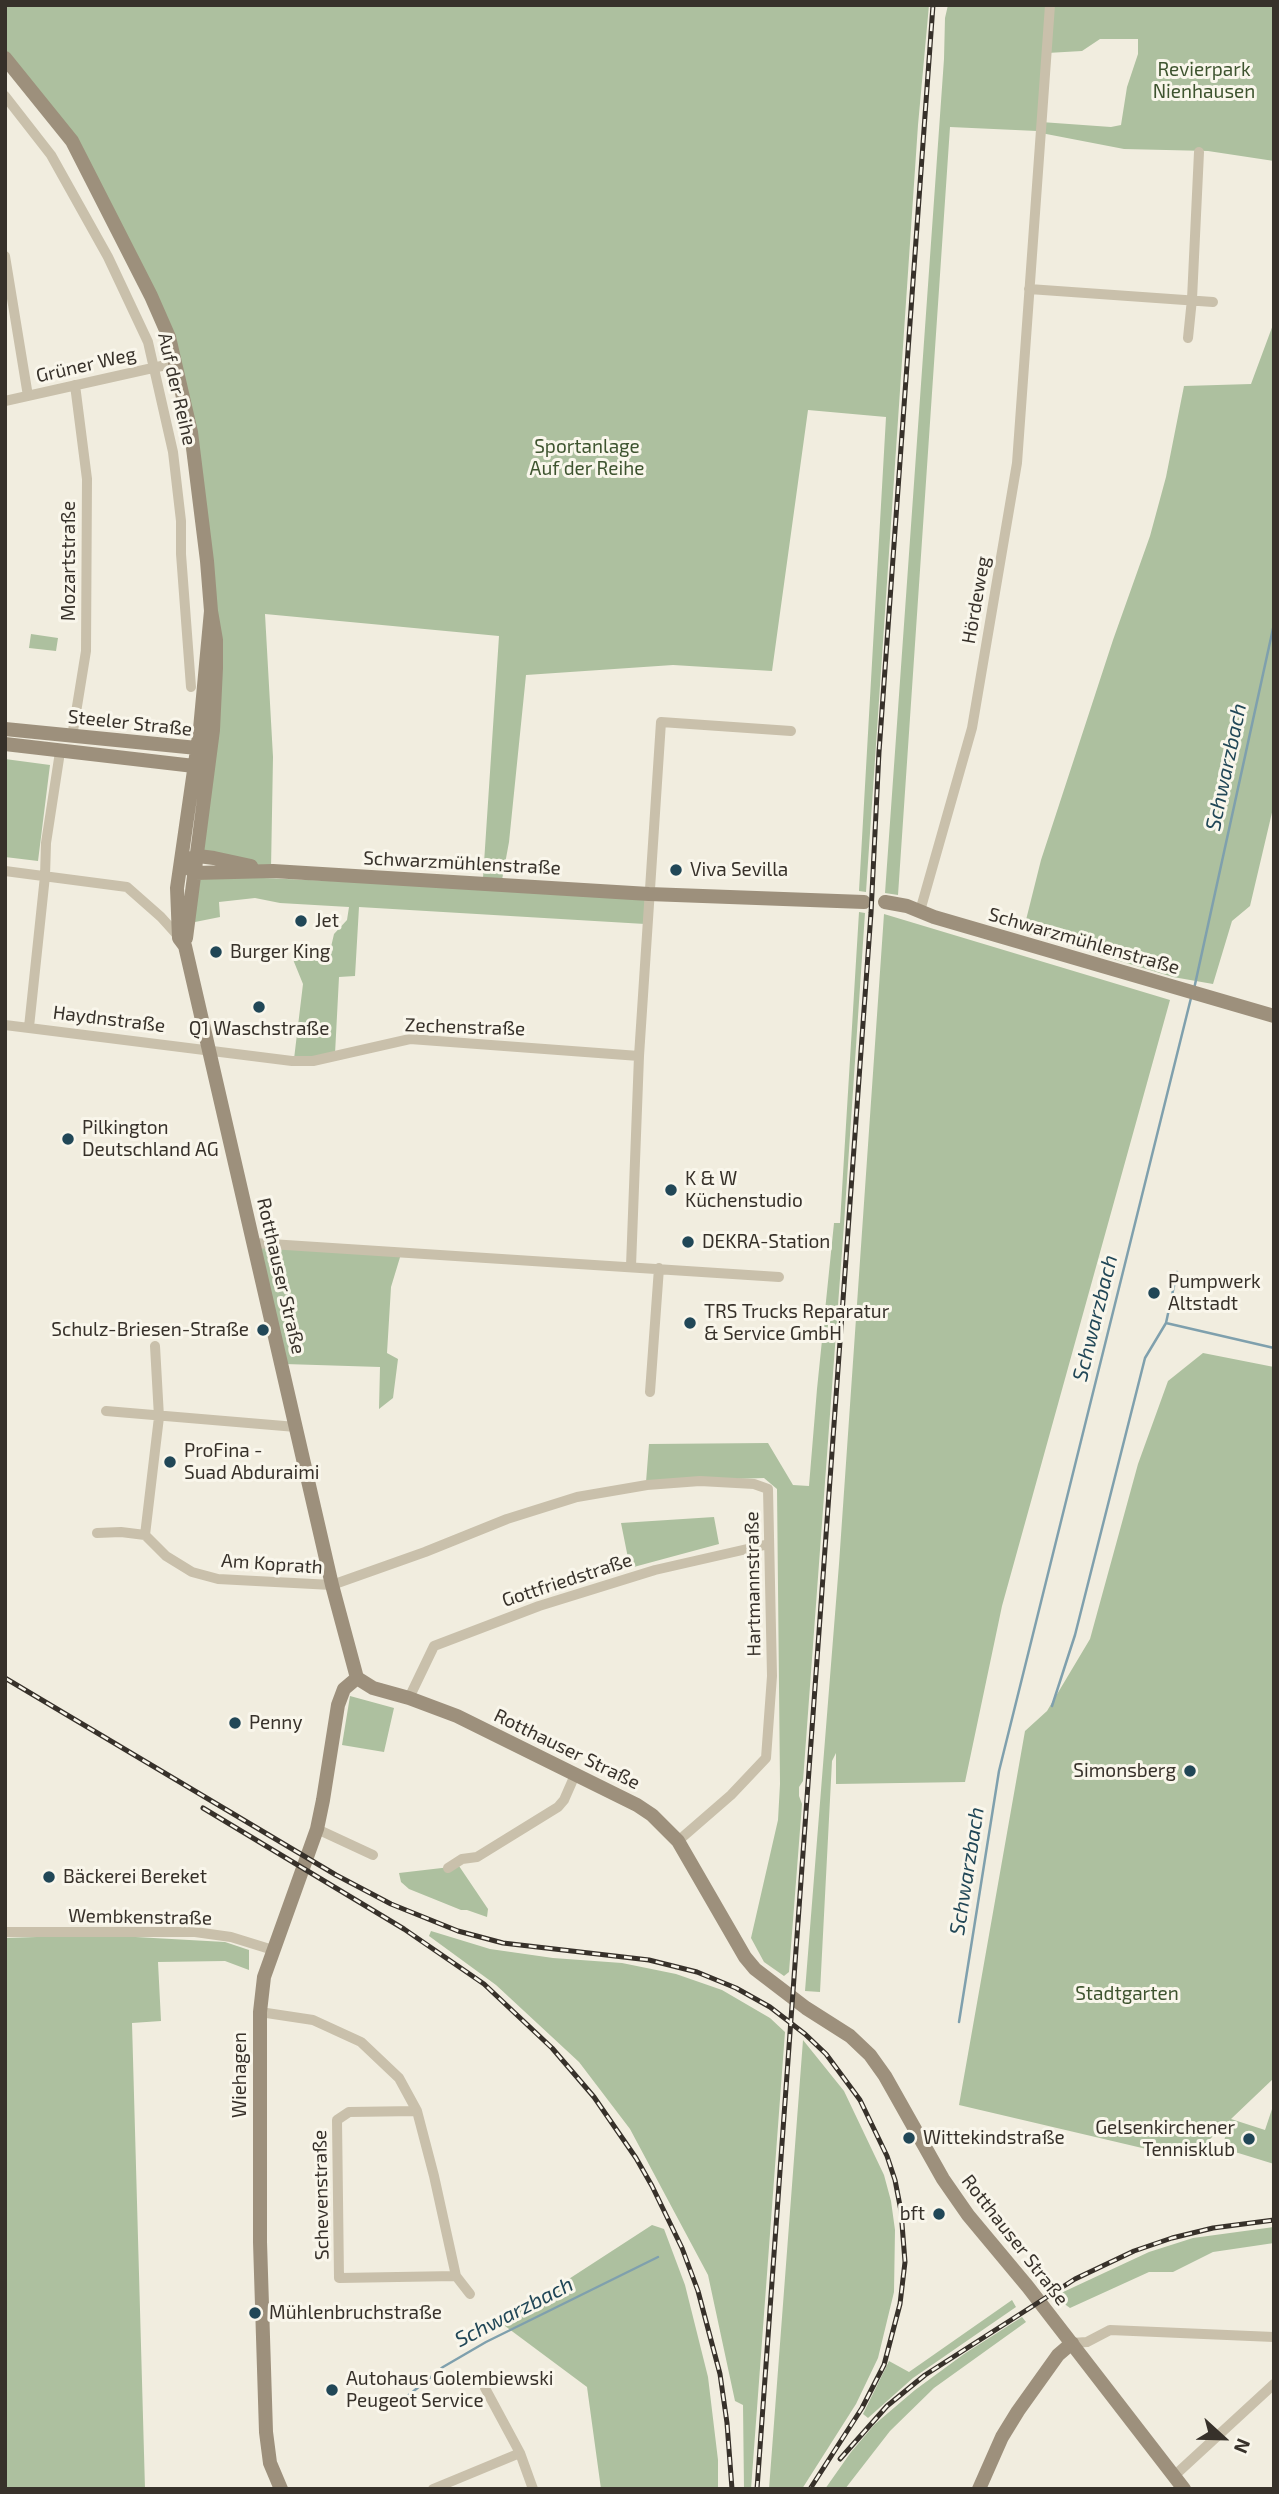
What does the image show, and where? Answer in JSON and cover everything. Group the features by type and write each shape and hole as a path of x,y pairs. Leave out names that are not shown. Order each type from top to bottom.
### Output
{"main road":[{"name":"Auf der Reihe","path":"5,58 72,141 169,337 191,432 216,640 210,758 198,856"},
{"name":"Auf der Reihe","path":"180,861 197,747 211,611"},
{"name":"Steeler Straße","path":"5,729 197,747 210,758 194,766 5,744"},
{"name":"Schwarzmühlenstraße","path":"180,861 198,856 273,871"},
{"name":"Rotthauser Straße","path":"182,942 198,856"},
{"name":"Rotthauser Straße","path":"180,861 177,888 182,942 255,1243 332,1585 357,1678 373,1688 457,1716 638,1805 652,1815 688,1854 745,1957 755,1969 806,2008 850,2036 870,2055 885,2076 930,2159 961,2206 1072,2343 1184,2489"},
{"path":"180,861 195,873"},
{"name":"Schwarzmühlenstraße","path":"195,873 273,871 649,894 864,902"},
{"name":"Schwarzmühlenstraße","path":"885,902 1274,1016"},
{"name":"Wiehagen","path":"281,2489 270,2463 266,2432 260,2242 260,2012 264,1977 317,1829 338,1705 344,1689 357,1678"},
{"path":"979,2489 1018,2411 1058,2355 1072,2343"}],"street":[{"name":"Hördeweg","path":"919,911 972,728 1017,463 1050,5"},
{"name":"Auf der Reihe","path":"5,96 51,155 108,257 143,327 155,367 173,452 180,506 191,687"},
{"path":"1188,338 1199,152"},
{"path":"5,256 28,396"},
{"path":"1029,289 1213,302"},
{"name":"Grüner Weg","path":"5,401 175,363"},
{"name":"Mozartstraße","path":"72,737 86,651 87,479 75,385"},
{"path":"631,1266 639,1056 661,722 791,731"},
{"path":"29,1027 46,876 46,843 60,752"},
{"path":"5,871 127,887 161,917 182,942"},
{"name":"Haydnstraße","path":"5,1024 208,1049"},
{"name":"Zechenstraße","path":"208,1049 231,1055 313,1061 410,1039 639,1056"},
{"path":"255,1243 779,1277"},
{"path":"650,1392 659,1268"},
{"path":"97,1533 145,1535 159,1417 155,1346"},
{"path":"106,1411 296,1427"},
{"name":"Hartmannstraße","path":"332,1585 577,1497 647,1485 700,1481 754,1484 768,1489 772,1676 766,1758 731,1795 678,1841"},
{"name":"Am Koprath","path":"145,1535 166,1556 192,1572 205,1576 332,1585"},
{"name":"Gottfriedstraße","path":"409,1698 434,1646 539,1606 655,1570 769,1544"},
{"path":"448,1868 462,1859 477,1857 558,1807 575,1775"},
{"path":"317,1829 373,1855"},
{"name":"Wembkenstraße","path":"5,1932 195,1933 230,1937 273,1950"},
{"path":"260,2012 313,2020 360,2042 399,2078 416,2111 434,2176 456,2276 470,2294"},
{"name":"Schevenstraße","path":"416,2111 349,2112 337,2120 339,2278 456,2276"},
{"path":"1072,2343 1087,2342 1110,2330 1274,2337"},
{"path":"1174,2476 1274,2384"},
{"path":"485,2388 520,2453 533,2489"},
{"path":"433,2489 520,2453"}],"green space":[{"name":"Sportanlage Auf der Reihe","path":"5,5 929,5 918,125 866,892 859,891 886,417 808,410 772,671 673,665 526,675 509,842 502,880 483,878 499,636 265,614 273,757 271,869 199,855 217,668 171,337 93,178 5,56"},
{"path":"948,5 1048,5 1037,131 950,127 898,895 885,893"},
{"name":"Revierpark Nienhausen","path":"1051,5 1274,5 1274,161 1208,151 1124,149 1041,133 1041,122 1111,127 1121,125 1127,87 1138,54 1138,39 1100,39 1082,51 1047,53"},
{"path":"1274,322 1274,804 1250,906 1232,921 1213,984 1173,977 1023,932 1041,860 1150,536 1166,477 1184,386 1251,384"},
{"path":"31,634 58,638 56,651 29,648"},
{"path":"5,759 50,765 38,861 5,857"},
{"path":"196,875 647,895 645,924 359,907 355,976 339,977 335,1054 294,1059 303,984 292,957 317,957 319,948 331,947 334,934 347,920 349,907 280,903 255,898 219,902 220,917 190,923"},
{"path":"859,912 865,913 844,1224 803,1781 799,1787 802,1804 789,1972 784,1976 764,1962 751,1938 778,1820 780,1784 777,1489 764,1478 646,1482 649,1444 768,1443 793,1485 809,1486 834,1223 840,1223"},
{"path":"884,914 1170,1000 1002,1606 965,1782 836,1784 836,1753 832,1761 820,1992 805,1991 839,1564"},
{"path":"258,1246 401,1254 391,1287 387,1353 398,1359 393,1398 379,1409 380,1367 285,1364"},
{"name":"Stadtgarten","path":"1203,1353 1274,1367 1274,2078 1231,2119 1265,2130 1274,2103 1274,2164 1222,2148 1230,2120 1189,2159 959,2105 1025,1731 1047,1711 1090,1639 1138,1464 1168,1381"},
{"path":"714,1517 719,1544 630,1568 621,1523"},
{"path":"350,1696 394,1708 384,1752 342,1745"},
{"path":"459,1866 488,1909 487,1917 461,1910 409,1889 401,1882 399,1873"},
{"path":"431,1931 490,1949 553,1958 622,1963 676,1974 722,1990 770,2018 785,2032 751,2489 744,2489 743,2405 735,2401 708,2275 630,2129 579,2062 496,1985 429,1936"},
{"path":"100,1935 225,1942 249,1950 249,1970 225,1961 158,1962 161,2021 132,2023 145,2489 5,2489 5,1938"},
{"path":"803,2040 844,2091 884,2175 895,2230 894,2292 878,2358 856,2404 802,2489 769,2489"},
{"path":"652,2225 664,2229 685,2285 708,2377 718,2460 718,2489 601,2489 587,2387 501,2323"},
{"path":"1274,2227 1274,2243 1213,2252 1173,2272 1149,2272 1070,2308 1059,2300 1061,2293 1149,2252 1193,2238"},
{"path":"1012,2300 1016,2307 913,2378 868,2418 863,2414 889,2361 909,2372"},
{"path":"1022,2317 1026,2322 934,2388 890,2431 845,2489 825,2489 875,2424 964,2354"}],"waterway":[{"name":"Schwarzbach","path":"1194,989 1274,624"},
{"name":"Schwarzbach","path":"959,2022 999,1771 1191,998"},
{"path":"1052,1706 1075,1635 1145,1358 1166,1323 1177,1272"},
{"path":"1166,1323 1274,1348"},
{"name":"Schwarzbach","path":"393,2408 443,2367 486,2342 658,2257"}],"railway":[{"path":"757,2489 871,913 879,752 933,5"},
{"path":"5,1678 336,1875 391,1904 458,1931 503,1943 649,1960 697,1972 736,1988 770,2007 826,2054 860,2100 887,2156 901,2211 905,2262 900,2304 884,2365 862,2408 810,2489"},
{"path":"203,1808 404,1929 484,1984 552,2048 594,2097 652,2186 682,2248 698,2291 720,2374 732,2489"},
{"path":"840,2459 887,2406 925,2375 1075,2279 1134,2251 1172,2238 1213,2228 1274,2220"}],"place":[{"name":"Viva Sevilla","path":"676,870"},
{"name":"Jet","path":"301,921"},
{"name":"Burger King","path":"216,952"},
{"name":"Q1 Waschstraße","path":"259,1007"},
{"name":"Pilkington Deutschland AG","path":"68,1139"},
{"name":"K & W Küchenstudio","path":"671,1190"},
{"name":"DEKRA-Station","path":"688,1242"},
{"name":"Pumpwerk Altstadt","path":"1154,1293"},
{"name":"TRS Trucks Reparatur & Service GmbH","path":"690,1323"},
{"name":"Schulz-Briesen-Straße","path":"263,1330"},
{"name":"ProFina - Suad Abduraimi","path":"170,1462"},
{"name":"Penny","path":"235,1723"},
{"name":"Simonsberg","path":"1190,1771"},
{"name":"Bäckerei Bereket","path":"49,1877"},
{"name":"Wittekindstraße","path":"909,2138"},
{"name":"Gelsenkirchener Tennisklub","path":"1249,2139"},
{"name":"bft","path":"939,2214"},
{"name":"Mühlenbruchstraße","path":"255,2313"},
{"name":"Autohaus Golembiewski Peugeot Service","path":"332,2390"}]}
